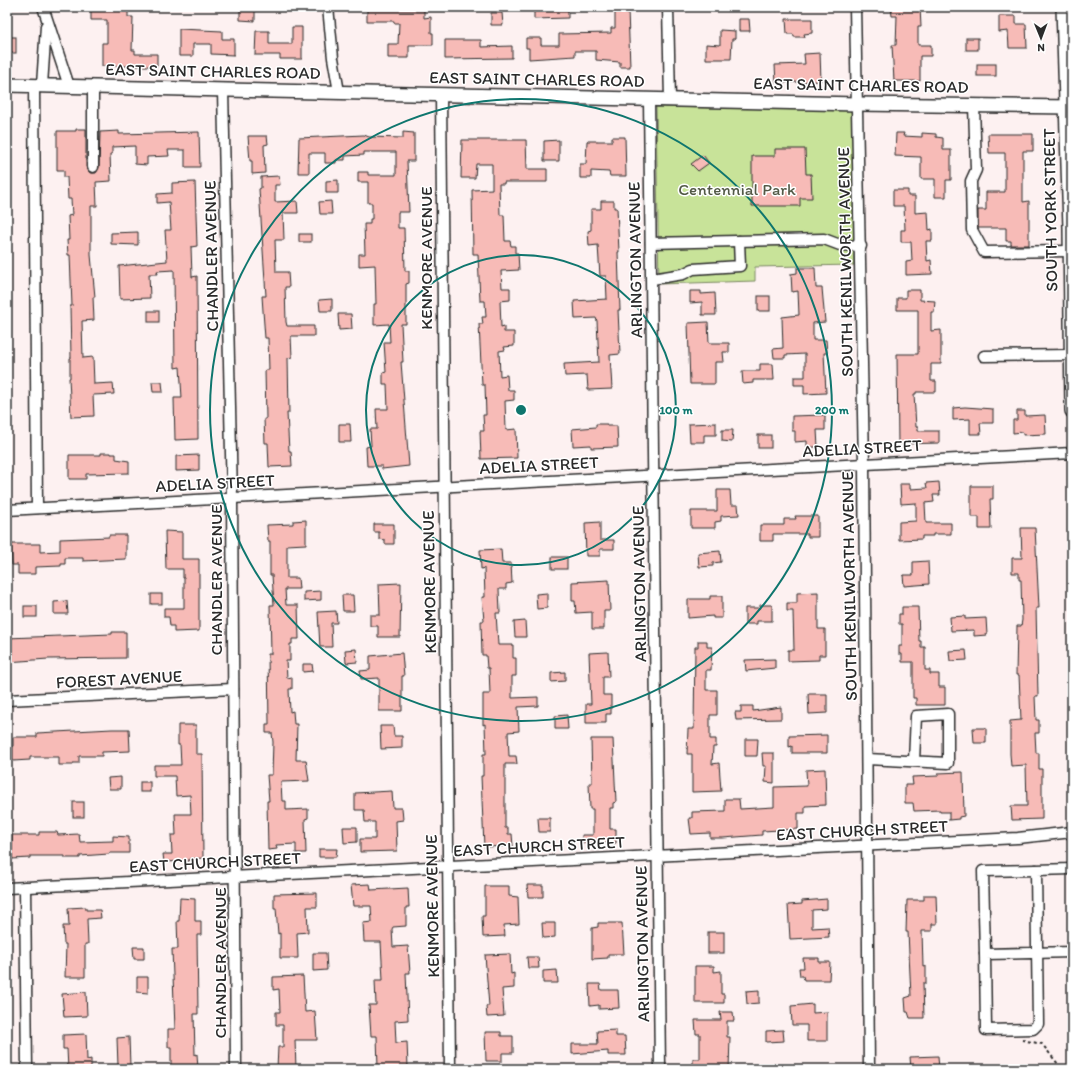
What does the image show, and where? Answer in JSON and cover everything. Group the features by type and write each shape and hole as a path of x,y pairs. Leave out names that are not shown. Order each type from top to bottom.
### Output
{"main road":[{"name":"SOUTH YORK STREET","path":"1063,7 1069,106 1072,411"},
{"name":"EAST SAINT CHARLES ROAD","path":"7,84 858,104 1069,106"}],"street":[{"path":"43,7 46,20 69,86"},
{"path":"328,7 333,58 339,92"},
{"path":"668,7 670,100"},
{"name":"SOUTH KENILWORTH AVENUE","path":"855,7 861,246 864,464 869,1069"},
{"path":"38,508 38,85 46,20"},
{"path":"93,167 94,87"},
{"name":"CHANDLER AVENUE","path":"223,90 232,498 236,1069"},
{"name":"KENMORE AVENUE","path":"441,94 450,1069"},
{"name":"ARLINGTON AVENUE","path":"649,99 660,1069"},
{"path":"974,105 976,170 971,181 972,230 984,252 1070,251"},
{"path":"651,243 824,239 840,245 861,246"},
{"path":"652,279 683,274 693,269 740,266 739,241"},
{"path":"984,356 1071,355"},
{"name":"ADELIA STREET","path":"7,510 1072,453"},
{"name":"FOREST AVENUE","path":"7,700 233,689"},
{"path":"867,759 948,763 948,714 916,716 914,761"},
{"name":"EAST CHURCH STREET","path":"7,888 868,846 1018,838 1072,832"},
{"path":"1036,870 1038,1024 1033,1029 986,1030 983,871 1072,869"},
{"path":"25,887 27,1069"},
{"path":"985,954 1072,952"}],"path":[{"path":"1018,1029 1019,1039 1042,1044 1062,1069"}],"green space":[{"name":"Centennial Park","path":"656,107 852,110 854,265 755,267 755,281 659,284"}],"building":[{"path":"534,7 568,7 568,18 534,19"},
{"path":"891,7 920,7 921,27 918,27 918,45 931,45 931,56 920,56 920,81 894,81 892,45 896,45 897,16 892,16"},
{"path":"91,8 128,9 128,17 133,17 132,50 135,50 135,54 157,54 157,66 102,66 102,43 107,43 107,20 91,20"},
{"path":"240,9 255,9 255,21 240,20"},
{"path":"367,10 424,10 424,18 431,17 433,45 409,45 409,58 388,58 388,44 398,44 399,23 394,23 394,21 367,21"},
{"path":"615,10 628,10 630,67 620,67 620,62 596,60 596,51 575,51 575,56 529,59 529,48 526,48 526,38 541,38 541,45 559,45 559,34 611,33 611,28 615,28"},
{"path":"491,13 502,13 503,25 491,25"},
{"path":"999,16 1016,16 1016,24 1026,24 1027,48 1009,48 1008,31 999,32"},
{"path":"739,19 749,19 750,31 739,31"},
{"path":"786,19 812,19 812,33 804,34 805,37 794,37 793,34 787,34"},
{"path":"292,27 302,27 302,59 280,59 280,55 255,55 256,31 269,31 269,44 292,44"},
{"path":"179,29 222,31 222,39 234,39 234,55 211,54 211,44 193,44 193,56 179,56"},
{"path":"720,30 735,31 735,39 732,39 731,59 706,59 706,44 720,45"},
{"path":"7,37 16,37 16,53 7,53"},
{"path":"966,38 978,38 978,50 966,50"},
{"path":"445,40 481,40 481,47 512,46 512,58 445,59"},
{"path":"820,53 821,81 776,83 775,65 805,64 804,54"},
{"path":"977,64 996,64 996,76 977,76"},
{"path":"76,129 86,129 86,167 90,173 96,173 99,167 100,132 119,131 119,134 199,132 200,167 185,167 185,150 168,150 169,156 147,157 147,165 135,164 135,146 112,147 112,154 110,154 111,181 96,182 97,206 91,206 91,255 95,297 93,297 94,320 82,321 83,358 93,357 94,384 113,383 114,394 93,395 94,416 71,417 69,378 71,358 70,306 72,306 70,255 68,255 67,240 69,240 68,216 72,215 71,199 68,199 67,177 64,177 64,170 57,170 57,131 76,131"},
{"path":"403,132 414,133 414,161 407,161 409,212 398,212 398,228 404,228 405,271 409,271 409,283 406,284 406,324 401,324 403,362 401,362 409,466 382,469 382,466 367,466 366,447 371,446 370,429 377,429 376,409 388,409 387,384 383,384 383,373 386,372 384,342 390,342 389,324 374,325 374,304 376,304 375,265 359,266 359,254 365,254 364,224 370,224 370,219 372,219 372,203 368,203 368,182 358,182 358,172 368,172 368,175 396,175 396,152 364,152 364,155 345,156 345,160 336,160 336,163 325,163 325,153 309,153 309,173 298,173 299,138 364,135 369,137 403,138"},
{"path":"896,133 904,133 903,136 922,137 922,133 936,134 936,137 943,138 943,150 951,150 951,180 946,180 946,197 935,197 935,179 921,179 921,157 895,156"},
{"path":"988,134 1033,134 1033,151 1023,151 1023,202 1029,201 1029,245 1011,245 1011,241 1006,241 1006,228 978,228 978,210 986,210 986,192 1005,192 1005,153 989,153"},
{"path":"248,136 267,136 268,144 264,145 265,173 252,174 252,161 250,161"},
{"path":"612,137 625,137 626,176 610,176 609,172 591,171 591,178 580,178 580,164 586,164 587,141 612,141"},
{"path":"462,140 526,140 527,169 547,169 547,182 504,182 504,184 499,184 500,215 504,215 505,241 510,241 511,246 515,246 515,253 518,253 519,270 501,271 502,288 510,288 510,300 500,301 501,327 504,326 504,332 514,332 514,346 504,347 505,350 499,351 500,376 507,375 508,390 514,390 514,400 505,401 506,430 516,429 517,458 481,459 480,431 484,431 483,415 486,415 485,385 482,385 479,324 483,324 482,317 486,317 485,301 480,301 478,254 473,254 472,190 492,189 492,164 476,164 475,178 461,178"},
{"path":"559,140 559,161 544,161 544,141"},
{"path":"775,149 805,149 806,174 811,174 812,198 800,198 800,206 752,206 752,156 775,156"},
{"path":"703,155 709,163 698,171 691,164"},
{"path":"279,176 280,185 275,185 275,202 297,201 298,213 283,213 284,240 275,240 276,272 288,272 289,287 285,287 286,322 287,326 314,326 314,336 291,336 292,357 288,358 289,413 287,413 289,451 291,451 292,466 269,467 268,443 265,443 264,419 266,419 265,370 269,370 268,338 265,338 262,296 266,296 259,189 261,188 261,177"},
{"path":"338,180 338,193 326,193 326,181"},
{"path":"195,182 197,246 191,247 192,277 197,276 198,439 175,440 174,398 182,398 180,367 175,368 174,270 157,271 158,274 149,274 150,298 120,299 119,266 167,261 165,230 171,230 169,202 157,203 157,194 172,193 172,183"},
{"path":"893,190 908,190 908,196 915,196 915,213 928,212 929,230 932,229 932,241 926,241 927,261 931,260 932,274 906,275 906,262 912,261 911,242 901,242 901,230 905,230 904,206 893,206"},
{"path":"331,201 332,214 320,214 319,202"},
{"path":"601,201 614,201 614,208 617,208 620,354 610,355 612,389 588,390 587,375 565,376 564,364 599,362 596,318 575,319 574,301 607,299 606,276 600,276 598,245 589,246 588,231 591,230 591,209 601,209"},
{"path":"138,232 138,245 111,244 111,233"},
{"path":"299,234 311,234 311,242 299,242"},
{"path":"797,268 815,268 816,288 822,288 825,322 813,323 813,340 826,340 827,353 824,353 826,393 804,394 804,385 794,385 794,377 805,377 805,354 785,355 785,358 774,358 773,349 783,348 782,317 799,315 798,291 792,292 791,274 797,273"},
{"path":"906,290 920,290 920,300 935,301 934,312 931,312 931,331 941,330 941,364 931,364 931,381 936,381 936,392 916,392 916,394 914,394 916,427 918,427 918,431 939,431 939,443 898,444 897,354 918,354 918,310 897,310 897,298 906,298"},
{"path":"690,291 701,291 701,294 715,293 716,315 702,315 702,302 690,303"},
{"path":"758,296 770,296 770,311 758,311"},
{"path":"332,299 332,311 320,311 319,300"},
{"path":"148,311 159,311 159,322 148,322"},
{"path":"338,314 351,314 352,329 339,330"},
{"path":"708,322 709,343 729,343 729,352 723,352 724,362 715,362 715,384 690,384 688,323"},
{"path":"760,364 773,364 774,380 753,380 753,383 743,384 742,371 760,371"},
{"path":"152,382 162,382 163,392 153,392"},
{"path":"965,407 993,409 993,423 980,423 981,434 970,434 970,419 953,420 953,408"},
{"path":"1017,411 1025,411 1025,416 1045,415 1046,434 1023,435 1023,432 1013,433 1013,420 1017,420"},
{"path":"825,415 825,430 817,430 818,447 807,447 807,441 795,442 795,431 792,431 792,416"},
{"path":"716,423 716,435 704,435 704,442 690,442 689,424"},
{"path":"339,424 350,424 351,442 339,442"},
{"path":"596,424 617,426 618,447 591,448 591,445 573,446 572,429 596,427"},
{"path":"722,430 733,430 732,442 722,441"},
{"path":"758,435 771,435 771,448 758,448"},
{"path":"101,453 116,454 116,459 129,461 129,473 86,474 86,479 69,479 69,455 101,455"},
{"path":"199,455 199,470 176,471 176,456"},
{"path":"939,482 940,495 933,495 934,502 925,503 926,523 951,523 951,534 933,534 933,536 922,536 922,539 899,540 899,522 916,521 916,503 901,504 900,484 910,484 910,489 927,488 926,483"},
{"path":"971,486 993,486 993,499 990,499 991,529 979,529 979,517 971,517"},
{"path":"717,490 730,490 731,505 738,505 739,515 721,516 721,521 715,522 715,528 691,528 691,511 717,511"},
{"path":"795,516 818,516 818,537 808,537 808,534 773,534 773,541 760,541 760,525 784,525 784,519 796,519"},
{"path":"306,520 306,544 287,545 287,578 298,578 299,589 285,589 286,605 298,605 299,639 292,639 292,644 290,644 290,661 286,661 287,678 292,677 292,689 289,689 290,712 293,711 294,724 297,724 296,760 306,760 309,781 281,782 282,801 286,801 286,810 308,809 308,818 305,819 306,853 296,853 296,844 276,845 277,849 268,850 267,801 269,801 267,775 272,775 273,742 272,733 266,733 266,724 269,724 268,654 271,654 270,605 274,605 272,575 270,575 270,541 268,541 267,525 293,524 293,521"},
{"path":"600,522 600,540 614,540 614,549 600,549 600,556 586,556 585,523"},
{"path":"374,524 394,524 394,544 385,544 385,540 379,539 379,532 374,532"},
{"path":"1021,528 1035,528 1039,608 1036,608 1038,696 1035,696 1036,720 1039,720 1039,733 1035,733 1036,753 1039,753 1039,769 1042,769 1042,819 1012,820 1011,806 1027,806 1026,765 1011,766 1010,754 1010,721 1021,720 1019,675 1016,675 1017,626 1021,626 1022,620 1021,580 1019,580 1019,573 1012,573 1012,558 1022,558"},
{"path":"165,531 182,532 182,559 199,559 199,631 174,632 174,626 170,626 169,617 164,617 164,608 184,608 183,569 166,569"},
{"path":"109,535 126,535 126,559 83,561 83,558 65,558 65,564 61,564 61,566 35,567 35,574 18,574 18,565 12,565 11,544 40,544 40,552 60,551 60,539 109,537"},
{"path":"501,549 502,563 511,563 512,583 506,584 506,589 499,589 500,613 496,613 498,645 513,645 513,658 516,658 516,676 512,676 512,698 538,697 538,706 518,707 519,731 508,732 509,756 516,756 517,764 505,764 505,828 508,828 508,834 512,834 513,846 484,847 481,776 483,776 483,754 486,754 485,724 483,725 483,694 490,694 489,668 487,668 486,655 482,655 481,621 484,621 482,597 485,597 484,568 481,569 480,550"},
{"path":"720,551 721,562 713,563 713,566 699,567 698,553"},
{"path":"552,557 567,557 567,569 552,569"},
{"path":"928,561 929,584 904,586 903,575 913,575 913,562"},
{"path":"609,580 610,611 604,611 604,629 592,629 592,612 576,613 575,601 572,601 572,582"},
{"path":"401,583 400,637 378,637 378,626 370,626 370,615 380,615 379,584"},
{"path":"321,591 321,600 304,601 304,592"},
{"path":"818,592 818,629 825,629 825,655 819,655 819,660 788,661 788,650 794,650 793,611 787,611 787,603 797,603 797,593"},
{"path":"547,593 547,608 537,609 536,594"},
{"path":"151,594 162,594 162,604 151,604"},
{"path":"342,595 353,595 354,611 343,611"},
{"path":"710,596 722,596 722,618 713,618 713,616 688,618 688,599 710,599"},
{"path":"67,601 68,614 54,614 54,602"},
{"path":"760,605 772,605 772,621 757,621 757,624 745,624 745,608 760,608"},
{"path":"24,606 37,606 37,617 24,617"},
{"path":"902,607 918,607 919,641 921,641 921,647 925,647 925,670 930,670 930,674 939,674 939,687 945,687 945,705 916,705 916,698 913,698 913,662 902,662 902,654 899,654 899,646 902,646 902,624 899,624 899,614 902,614"},
{"path":"336,611 337,623 331,623 332,647 320,647 318,612"},
{"path":"965,616 965,619 986,618 987,635 974,636 974,630 951,631 950,617"},
{"path":"525,621 526,637 515,637 514,622"},
{"path":"112,632 126,632 126,658 48,659 7,662 7,638 112,634"},
{"path":"698,641 707,641 707,647 712,647 711,670 706,670 706,690 717,690 717,715 710,715 710,739 716,739 716,747 713,747 712,764 719,763 721,791 692,792 692,754 687,754 688,729 694,729 695,647 698,647"},
{"path":"356,649 357,662 346,663 345,650"},
{"path":"966,650 967,660 950,661 949,651"},
{"path":"608,652 609,677 603,677 603,695 611,695 611,714 606,714 606,723 586,723 586,704 591,704 589,653"},
{"path":"402,653 404,676 402,676 402,711 379,711 379,678 361,679 360,671 370,670 370,656"},
{"path":"775,659 775,668 746,671 745,660"},
{"path":"303,664 312,664 313,671 303,672"},
{"path":"565,672 565,681 551,682 551,673"},
{"path":"808,694 827,694 827,713 809,714"},
{"path":"741,706 753,706 753,711 781,707 781,719 736,720 735,712 741,712"},
{"path":"567,715 568,729 555,729 555,716"},
{"path":"178,725 196,725 196,754 202,754 203,858 189,859 189,861 164,862 163,854 172,854 171,835 176,835 175,814 191,814 190,795 176,796 175,776 154,776 154,765 181,765 180,745 178,745"},
{"path":"380,726 393,726 394,736 402,736 402,748 381,749"},
{"path":"973,728 986,728 986,743 974,743"},
{"path":"129,729 130,751 102,752 102,756 79,756 79,763 73,763 73,765 59,765 59,757 30,757 30,760 13,761 13,737 37,737 37,733"},
{"path":"827,735 827,753 792,753 792,746 789,747 789,736"},
{"path":"591,739 613,739 616,802 613,803 613,808 610,808 610,829 616,829 616,843 582,843 582,835 593,835 593,809 590,809 589,783 592,783"},
{"path":"745,739 758,739 757,756 745,756"},
{"path":"762,753 774,753 774,783 765,782 766,766 763,766"},
{"path":"825,769 826,805 805,806 805,813 798,813 798,829 762,831 762,835 723,838 710,838 710,833 691,834 689,818 692,818 692,812 725,811 725,799 739,799 740,809 774,807 774,787 807,786 806,770"},
{"path":"963,772 964,816 959,817 959,819 949,820 949,812 940,812 940,810 914,811 913,803 905,803 905,785 913,785 912,777 938,776 938,773"},
{"path":"121,777 121,789 109,789 108,778"},
{"path":"140,782 150,782 150,792 140,792"},
{"path":"392,791 393,808 402,808 403,820 396,821 397,851 360,852 360,839 375,839 375,822 365,822 364,810 355,810 355,793"},
{"path":"73,802 84,802 84,817 73,817"},
{"path":"538,818 550,818 550,832 539,832"},
{"path":"343,827 357,827 357,842 344,843"},
{"path":"39,832 57,832 58,835 79,834 80,842 113,841 113,836 129,837 129,853 109,853 80,856 80,858 65,858 65,856 30,856 30,858 12,859 12,835 39,835"},
{"path":"319,849 337,849 336,857 319,857"},
{"path":"370,884 371,890 408,888 409,907 406,907 406,926 393,927 392,929 393,947 408,946 410,973 406,973 408,1020 395,1021 396,1043 407,1042 408,1067 378,1068 377,1036 371,1036 369,1005 376,1005 375,980 383,980 381,942 364,942 363,923 372,922 371,906 353,906 351,885"},
{"path":"527,885 543,885 543,897 528,897"},
{"path":"485,886 509,886 509,896 518,897 519,924 504,925 505,936 483,937 482,916 485,916"},
{"path":"317,893 317,907 307,907 308,932 297,933 298,958 280,958 280,933 278,934 276,908 274,908 274,894"},
{"path":"924,895 936,895 937,924 932,924 932,931 922,931 923,967 926,966 926,983 923,983 924,1018 910,1018 908,1012 906,1012 905,998 911,996 908,932 906,932 907,900 924,900"},
{"path":"180,898 195,899 195,921 201,921 201,935 197,935 198,1014 194,1014 195,1055 197,1054 198,1069 171,1069 171,1047 168,1047 168,1029 175,1029 172,949 178,949 177,921 179,921"},
{"path":"827,899 827,909 812,910 812,928 828,927 829,937 790,939 788,905 802,904 802,901"},
{"path":"86,907 86,910 100,910 101,918 87,919 88,944 85,944 85,977 65,977 66,944 64,944 63,926 69,926 68,908"},
{"path":"542,923 555,923 555,937 543,938"},
{"path":"598,923 622,923 624,954 608,954 608,958 592,959 592,928 598,927"},
{"path":"708,932 724,932 724,953 708,953"},
{"path":"133,947 144,947 144,959 134,959"},
{"path":"313,953 326,953 327,970 313,971"},
{"path":"510,954 511,974 514,973 514,988 502,989 504,1016 487,1017 486,1006 489,1006 485,955"},
{"path":"527,957 538,957 539,968 528,968"},
{"path":"803,958 819,958 819,962 830,962 829,980 804,980 803,976 800,976 799,968 804,968"},
{"path":"695,966 714,966 714,972 721,971 721,994 724,994 724,1003 695,1003"},
{"path":"557,970 558,983 543,983 543,971"},
{"path":"303,976 305,1012 315,1011 317,1040 295,1040 296,1069 277,1069 278,1047 283,1047 283,1025 276,1025 276,1012 280,1012 279,989 273,990 273,977"},
{"path":"137,977 148,977 148,993 137,992"},
{"path":"589,984 600,984 601,990 618,990 619,1008 599,1009 599,1005 590,1006"},
{"path":"759,990 759,1003 747,1004 746,991"},
{"path":"86,992 87,1016 64,1017 62,994"},
{"path":"813,1004 813,1013 827,1012 827,1041 807,1041 807,1025 792,1025 791,1006"},
{"path":"720,1012 733,1012 734,1021 727,1021 727,1037 730,1037 729,1069 693,1069 693,1059 700,1059 700,1034 696,1034 695,1020 721,1020"},
{"path":"616,1030 616,1036 625,1036 626,1055 608,1055 608,1051 572,1054 572,1044 598,1044 597,1031"},
{"path":"783,1030 784,1041 766,1042 766,1031"},
{"path":"485,1032 501,1032 501,1036 513,1036 513,1053 502,1053 502,1061 486,1061"},
{"path":"86,1034 87,1060 91,1059 91,1069 68,1069 67,1049 63,1049 63,1035"},
{"path":"129,1037 130,1066 118,1066 117,1038"},
{"path":"938,1056 939,1069 911,1069 910,1057"}]}
